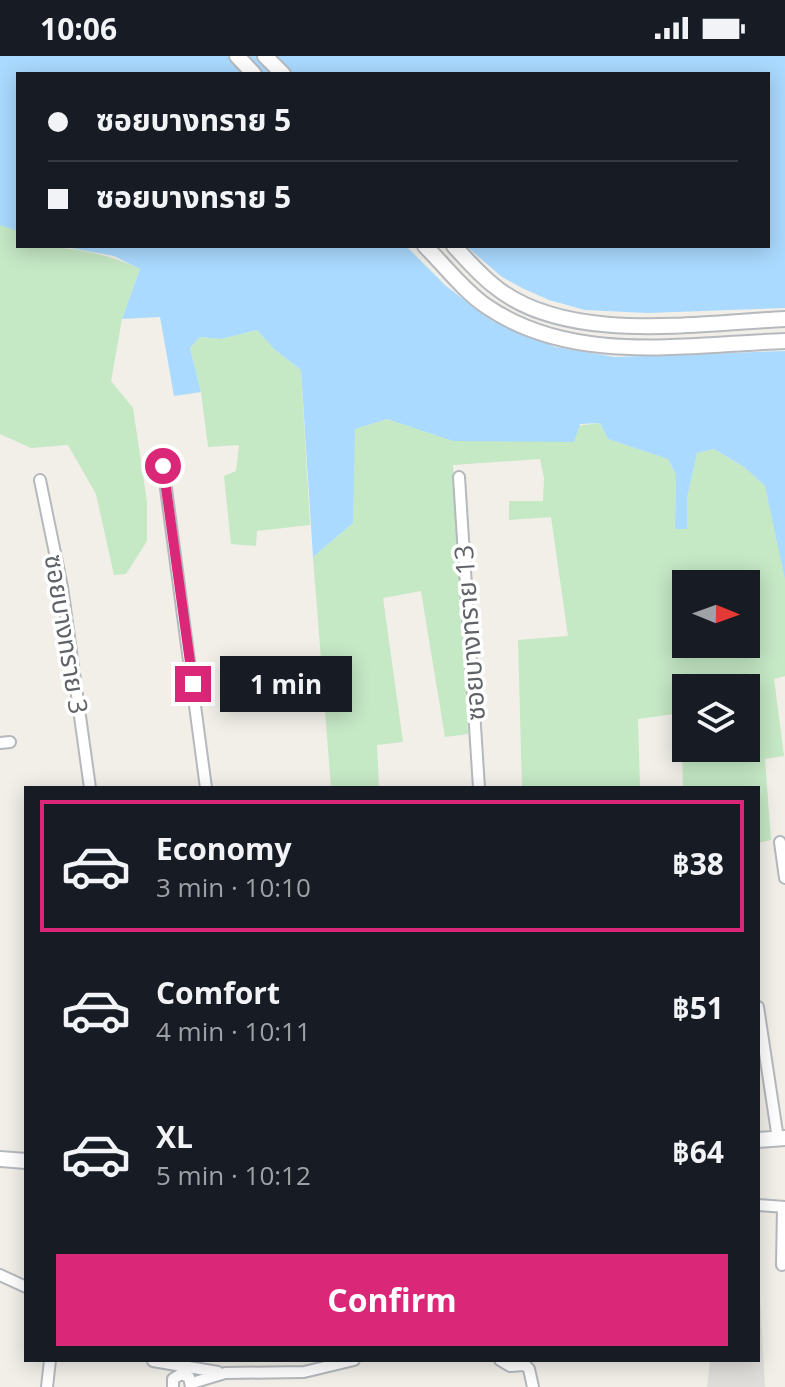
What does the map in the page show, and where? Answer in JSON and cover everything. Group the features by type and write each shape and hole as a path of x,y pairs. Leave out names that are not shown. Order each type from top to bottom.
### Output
{"main road":[{"path":"237,56 252,72"},
{"path":"265,56 281,72"},
{"path":"427,248 483,304 531,330 574,344 623,347 785,341"},
{"path":"456,248 493,286 513,299 575,322 621,325 785,319"},
{"path":"760,1140 782,1138"},
{"path":"0,1159 24,1161"}],"street":[{"path":"163,466 206,786"},
{"name":"ซอยบางทราย 13","path":"459,477 479,786"},
{"name":"ซอยบางทราย 3","path":"40,480 62,587 90,786"},
{"path":"780,842 785,878"},
{"path":"760,1018 782,1138"},
{"path":"760,1205 784,1207 782,1265"},
{"path":"0,1275 24,1286"},
{"path":"47,1387 50,1362"},
{"path":"155,1362 173,1383 184,1374 192,1385 225,1373"},
{"path":"164,1362 225,1373 304,1372 346,1362"},
{"path":"503,1362 510,1366 525,1365 533,1387"}],"shaded area":[{"path":"760,1299 765,1387 707,1387 710,1362 760,1362"}],"green space":[{"path":"0,221 16,228 16,248 80,250 140,269 122,319 111,381 133,408 147,502 147,541 126,574 114,575 96,494 68,445 31,448 0,434"},
{"path":"257,330 274,349 301,370 310,525 257,531 256,546 231,544 224,476 236,471 239,445 208,447 201,392 190,348 200,337 221,339"},
{"path":"387,419 453,441 600,423 608,439 668,459 676,475 675,529 687,529 687,498 697,453 714,449 744,467 765,486 785,573 785,676 774,679 784,756 765,759 771,840 760,843 760,786 683,786 682,762 760,762 760,674 672,674 672,714 638,719 640,786 522,786 518,640 568,636 551,517 509,520 509,501 543,501 544,478 540,459 453,465 468,734 445,737 421,591 383,598 403,742 377,745 379,786 331,786 313,557 353,523 354,429"}],"water":[{"path":"0,56 785,56 785,579 765,486 744,467 714,449 697,453 687,498 687,529 675,529 676,475 668,459 608,439 600,423 580,424 574,442 453,441 387,419 355,429 353,523 313,557 301,370 274,349 257,330 221,339 200,337 190,348 201,392 174,396 160,317 122,319 140,269 114,256 72,248 770,248 770,72 16,72 16,230 0,225"}],"pier":[{"path":"408,248 468,248 502,277 522,288 549,300 585,310 648,313 785,308 785,351 615,357 555,347 492,321 446,286"}],"route":[{"path":"163,466 193,684"}]}
